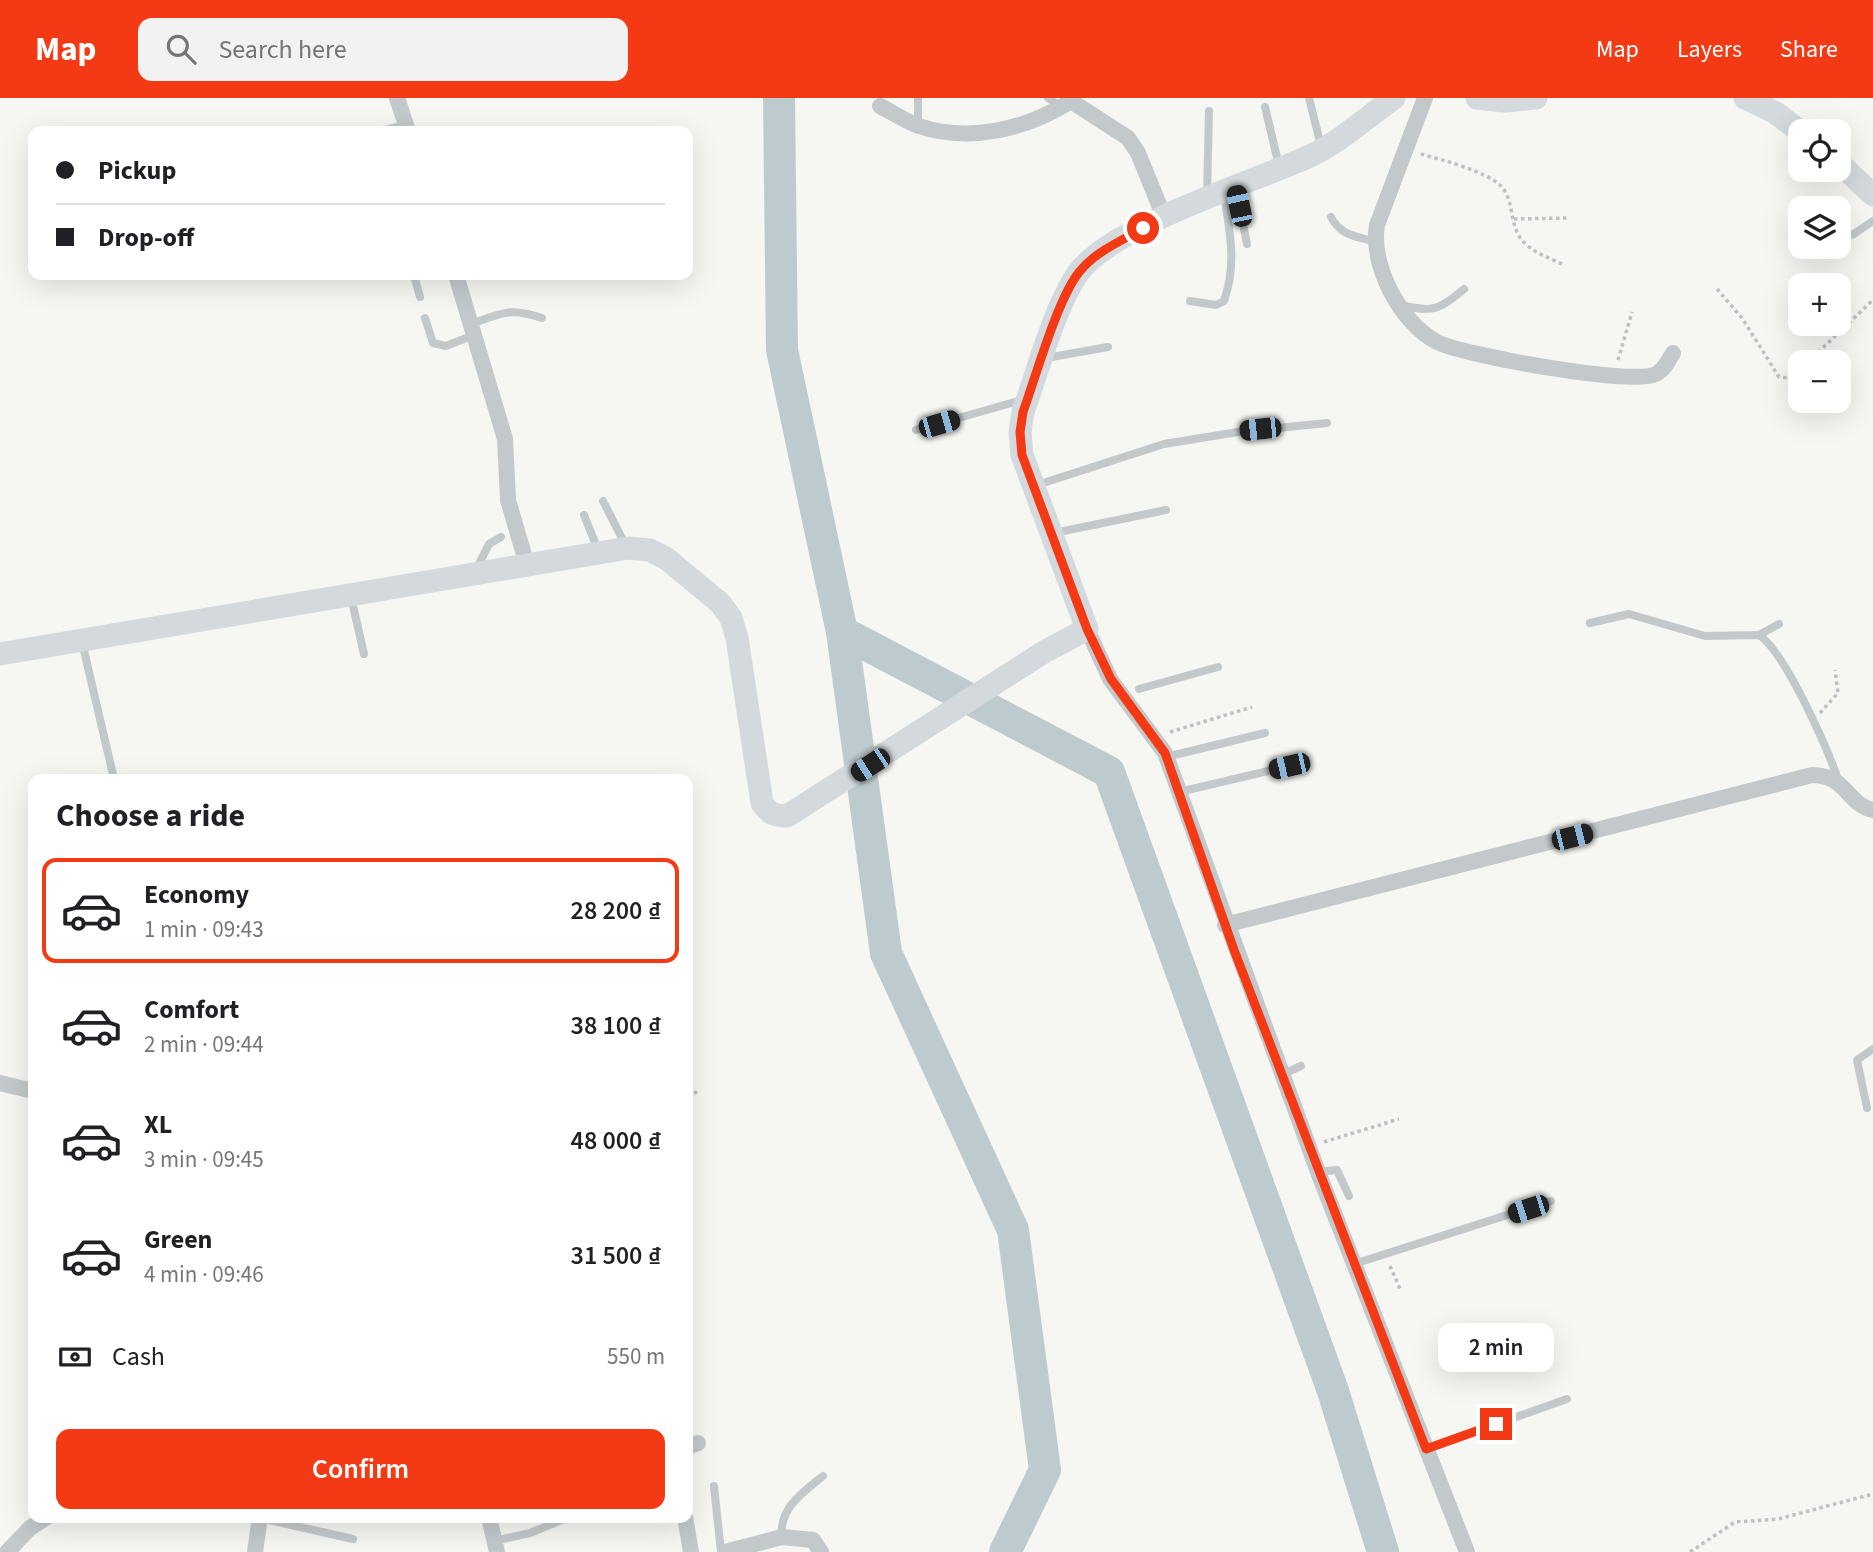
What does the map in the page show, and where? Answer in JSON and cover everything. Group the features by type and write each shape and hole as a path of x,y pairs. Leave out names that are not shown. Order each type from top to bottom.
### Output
{"main road":[{"path":"0,654 628,548 650,550 667,559 720,603 731,618 737,638 762,803 768,812 787,816 1044,652 1087,629 1022,455 1020,432 1028,398 1066,293 1080,271 1101,252 1164,217 1322,149 1394,98"},
{"path":"1477,98 1505,101 1536,98"},
{"path":"1745,98 1777,109 1788,120"},
{"path":"1851,174 1873,195"}],"street":[{"path":"397,98 406,126"},
{"path":"1425,98 1374,241 1375,255 1398,304 1424,332 1451,347 1570,372 1656,374 1673,353"},
{"path":"880,106 918,126 945,132 1014,128 1062,101 1128,138 1138,153 1164,217"},
{"path":"457,280 505,439 508,500 527,565"},
{"path":"1087,629 1123,694 1155,737 1166,757 1281,1075 1467,1552"},
{"path":"1225,925 1812,775 1826,775 1839,782 1859,804 1873,810"},
{"path":"0,1083 28,1090"},
{"path":"7,1552 38,1523"},
{"path":"255,1552 259,1523"},
{"path":"490,1523 496,1546"},
{"path":"686,1523 691,1552"},
{"path":"723,1552 752,1549 782,1536 813,1540 821,1552"}],"lane":[{"path":"918,98 918,126"},
{"path":"1310,98 1322,149"},
{"path":"1265,107 1280,169"},
{"path":"1190,301 1216,305 1224,301 1233,269 1209,111"},
{"path":"1222,193 1247,244"},
{"path":"1331,217 1336,228 1374,241"},
{"path":"1851,235 1873,221"},
{"path":"415,280 420,297"},
{"path":"1398,304 1418,309 1436,309 1464,289"},
{"path":"425,318 433,344 446,346 472,330 513,311 542,318"},
{"path":"1043,359 1108,346"},
{"path":"916,430 1028,398"},
{"path":"1034,486 1164,444 1238,432 1327,423"},
{"path":"603,501 628,548"},
{"path":"1051,534 1166,510"},
{"path":"583,515 599,553"},
{"path":"474,574 489,544 501,537"},
{"path":"351,594 364,654"},
{"path":"1590,623 1629,614 1705,636 1759,635 1779,624"},
{"path":"1759,635 1773,650 1814,719 1839,782"},
{"path":"82,639 113,774"},
{"path":"1139,689 1218,667"},
{"path":"1166,757 1265,733"},
{"path":"1178,792 1289,766"},
{"path":"1867,1108 1857,1060 1873,1049"},
{"path":"1281,1075 1301,1066"},
{"path":"1318,1172 1336,1170 1349,1196"},
{"path":"1353,1264 1551,1201"},
{"path":"1426,1449 1567,1399"},
{"path":"782,1536 780,1521 792,1503 823,1476"},
{"path":"714,1486 723,1552"},
{"path":"282,1523 352,1539"},
{"path":"496,1546 554,1523"}],"path":[{"path":"1405,150 1444,160 1491,179 1502,187 1511,202 1520,238 1531,249 1564,265"},
{"path":"1514,219 1567,218"},
{"path":"1717,289 1742,318 1779,377 1788,378"},
{"path":"1821,350 1873,300"},
{"path":"1614,375 1632,312"},
{"path":"1814,719 1838,693 1835,670"},
{"path":"1155,737 1252,707"},
{"path":"693,1094 698,1091"},
{"path":"1324,1142 1399,1119"},
{"path":"1385,1254 1401,1291"},
{"path":"1690,1552 1735,1522 1778,1520 1873,1494"}],"waterway":[{"path":"779,98 782,350 842,632 1109,772 1333,1391 1383,1552"},
{"path":"842,632 886,953 1013,1230 1045,1470 1005,1552"}],"route":[{"path":"1143,228 1101,252 1080,271 1066,293 1023,412 1020,432 1022,455 1087,629 1120,694 1165,753 1234,950 1426,1449 1496,1424"}]}
